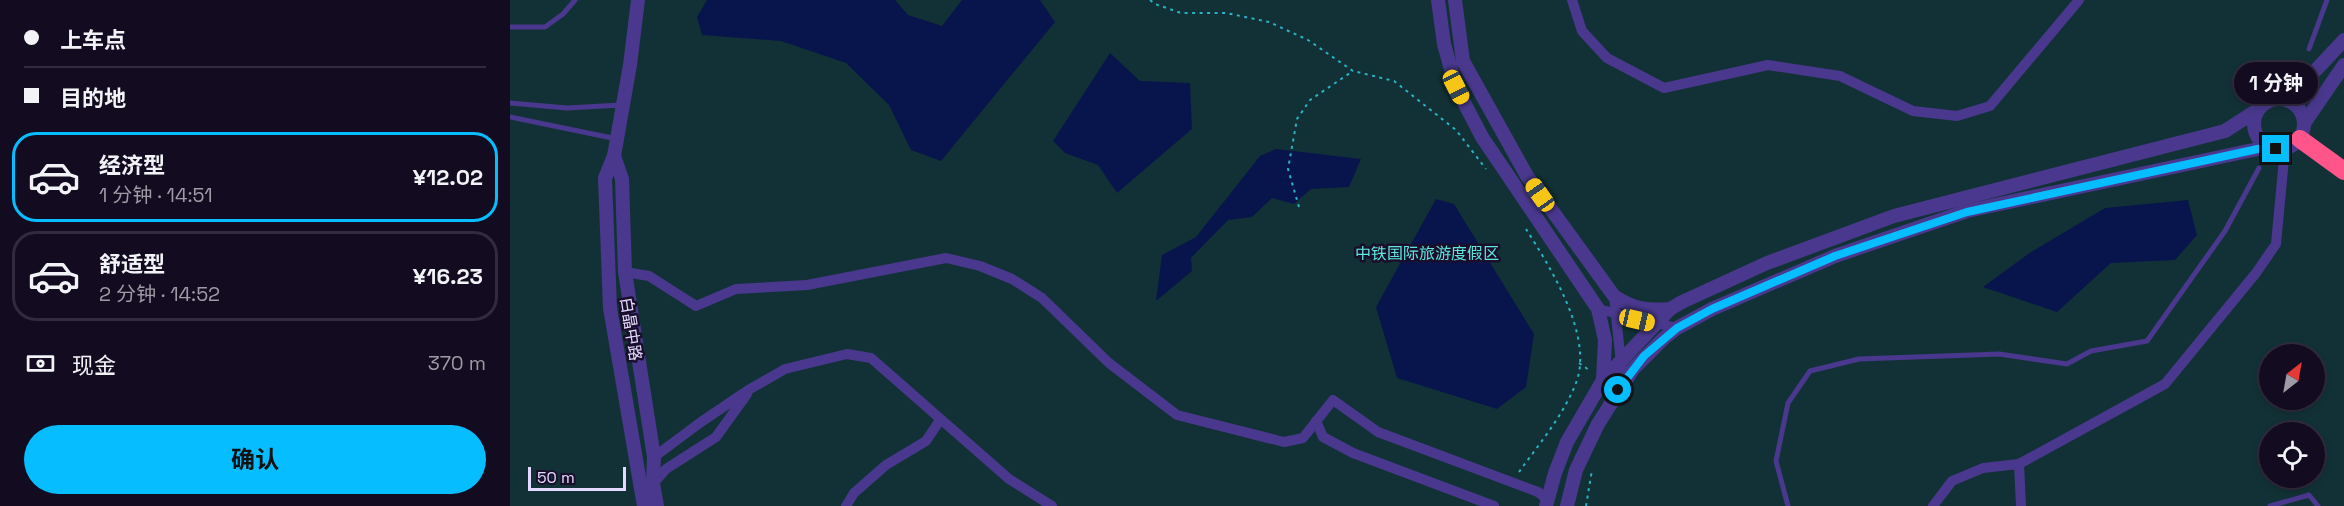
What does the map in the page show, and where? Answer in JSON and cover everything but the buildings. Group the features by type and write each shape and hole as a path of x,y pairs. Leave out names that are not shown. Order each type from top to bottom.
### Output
{"highway":[{"path":"2296,136 2344,171"}],"street":[{"name":"白晶中路","path":"638,0 617,140 614,156 605,178 610,308 644,506"},
{"path":"1438,0 1444,44 1453,76 1482,137 1598,309 1605,340 1603,380"},
{"path":"1455,0 1463,62 1527,176 1614,296 1633,308 1670,309"},
{"path":"1572,0 1582,31 1608,58 1664,88 1768,65 1840,76 1912,111 1957,116 1990,106 2079,0"},
{"path":"625,272 649,276 696,306 736,289 807,285 946,258 980,266 1012,279 1042,298 1109,363 1177,415 1284,442 1303,438 1333,400 1378,432 1538,492 1547,502 1567,442 1603,380 1670,309 1767,262 1894,216 2225,131 2316,70 2344,40"},
{"path":"1567,506 1576,470 1598,424 1623,383 1644,356 1677,328 1712,309 1815,264 1902,232 1967,212 2267,147 2296,136 2344,65"},
{"path":"1933,506 1952,481 1983,468 2019,464 2165,384 2256,273 2276,244 2296,136 2303,114 2292,101 2276,98"},
{"path":"2256,111 2253,119 2255,135 2267,147"},
{"name":"白晶中路","path":"614,156 622,179 625,272 654,457 653,484 657,506"},
{"path":"1614,296 1623,383"},
{"path":"1598,309 1677,328"},
{"path":"654,457 750,388 785,369 847,354 871,358 1009,479 1052,506"},
{"path":"653,484 666,469 716,437 750,388"},
{"path":"846,506 854,493 886,465 926,441 940,420"},
{"path":"1316,421 1323,437 1353,453 1494,506"},
{"path":"701,422 716,437"},
{"path":"2019,464 2021,506"}],"lane":[{"path":"510,27 545,27 575,0"},
{"path":"2309,49 2327,0"},
{"path":"510,103 567,108 623,105"},
{"path":"510,117 617,140"},
{"path":"1788,506 1776,461 1788,403 1810,371 1859,359 1999,354 2067,364 2091,351 2147,341 2225,231 2259,168"},
{"path":"2270,506 2309,495 2318,506"}],"path":[{"path":"1150,0 1181,13 1226,13 1269,22 1308,40 1353,71 1394,81 1455,130 1490,174"},
{"path":"1299,207 1288,169 1297,119 1310,100 1353,71"},
{"path":"1512,482 1561,413 1577,381 1579,363 1575,321 1549,266 1526,228"}],"green space":[{"name":"中铁国际旅游度假区","path":"510,0 2344,0 2344,506 510,506"}],"shaded area":[{"path":"707,0 895,0 908,15 942,26 962,0 1040,0 1055,22 941,161 911,150 889,105 846,63 781,41 702,35 697,17"},
{"path":"1110,53 1140,81 1190,83 1192,129 1117,193 1098,165 1065,153 1053,141"},
{"path":"1276,149 1361,159 1349,187 1311,189 1294,204 1272,198 1252,217 1228,220 1191,258 1192,271 1156,301 1162,255 1196,237 1260,156"},
{"path":"1436,199 1454,204 1534,334 1526,387 1497,409 1397,378 1376,307"},
{"path":"2188,200 2197,235 2175,260 2111,263 2057,312 1983,287 2031,252 2105,208"}],"route":[{"path":"1618,390 1644,356 1677,328 1712,309 1835,256 1967,212 2267,147 2276,149"}]}
